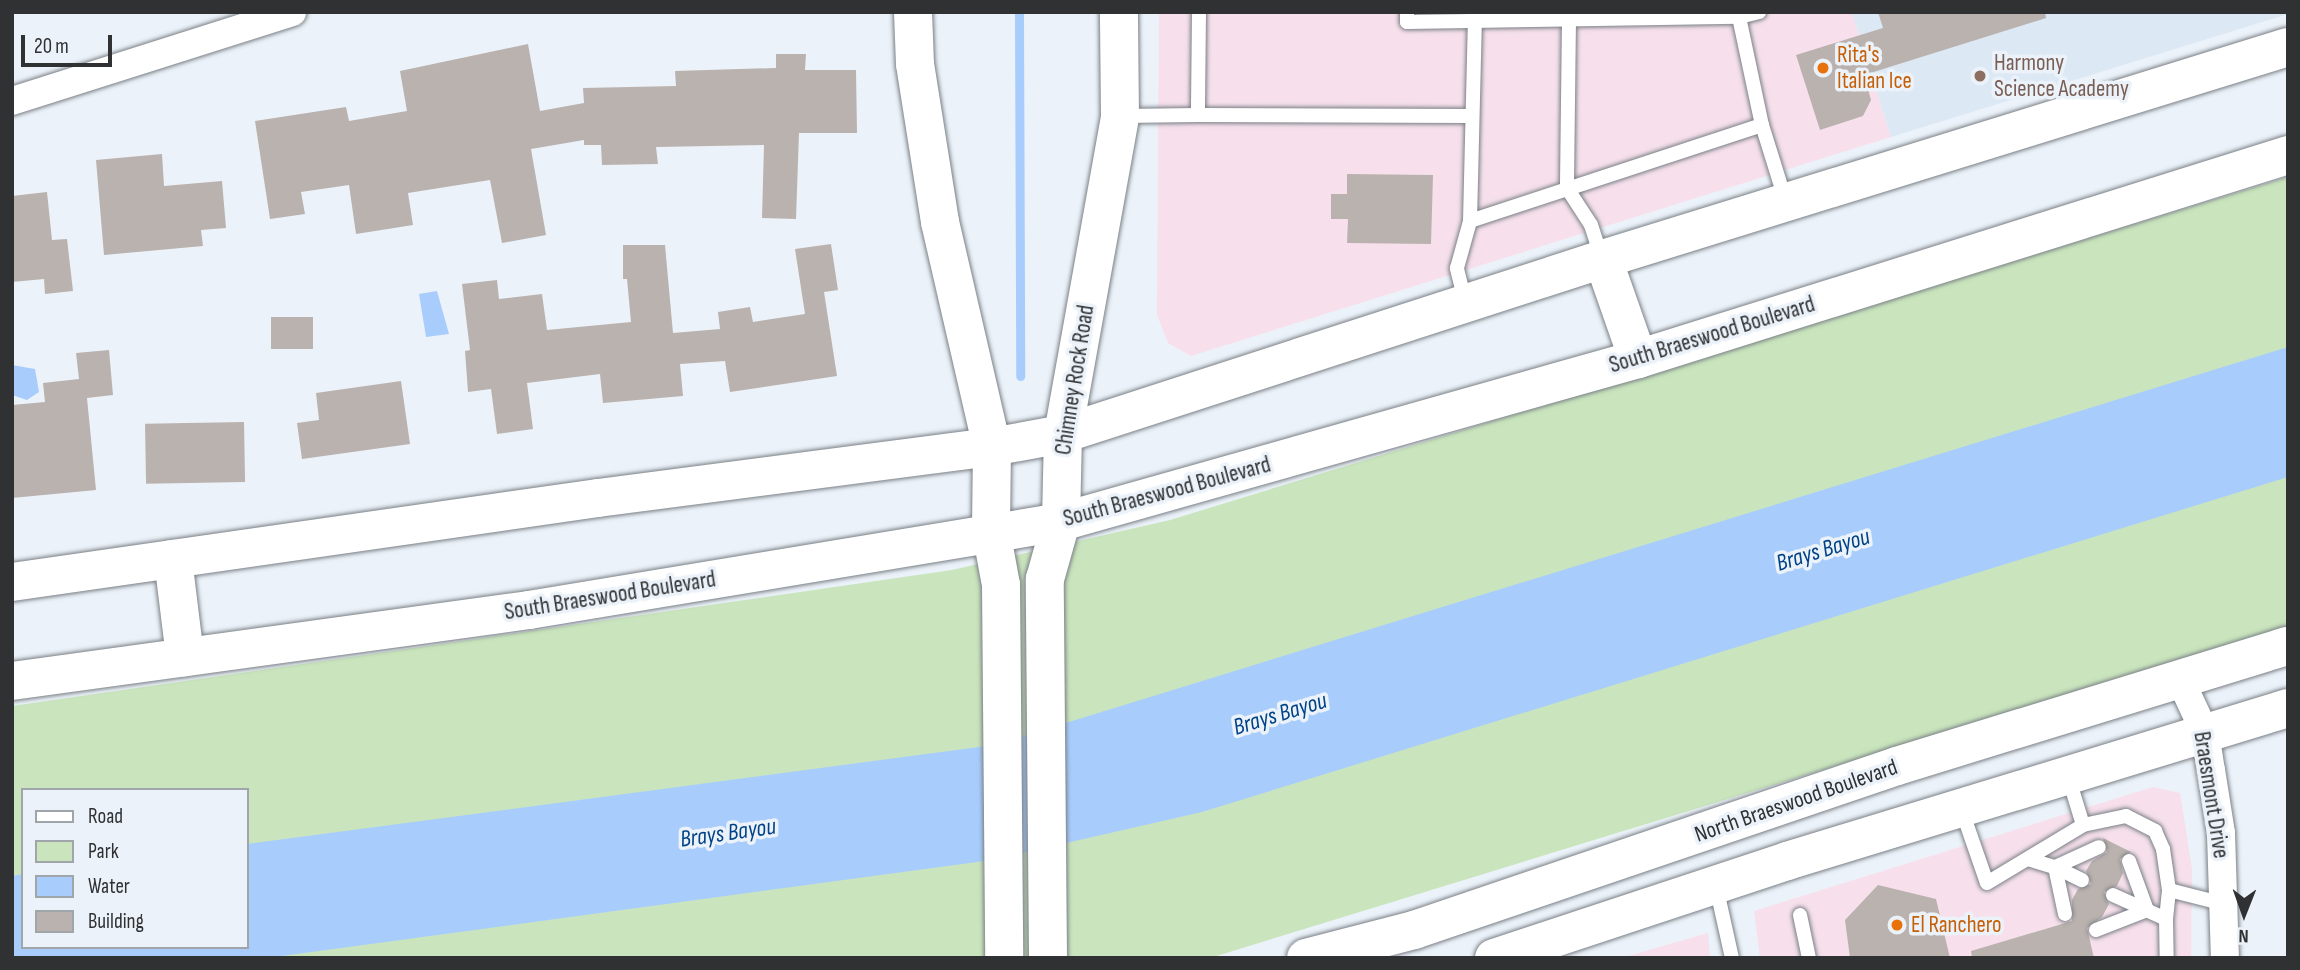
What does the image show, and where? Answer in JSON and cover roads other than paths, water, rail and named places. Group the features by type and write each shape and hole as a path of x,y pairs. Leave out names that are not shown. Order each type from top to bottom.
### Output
{"main road":[{"path":"913,12 915,64 940,222 992,447 991,531 1001,585 1004,958"},
{"name":"Chimney Rock Road","path":"1048,957 1045,579 1061,522 1063,434 1120,116 1119,12"},
{"path":"12,582 598,498 992,447 1063,434 1603,259 2288,47"},
{"name":"South Braeswood Boulevard","path":"12,681 528,610 991,531 1061,522 1638,359 2288,155"},
{"path":"1603,259 1638,359"},
{"path":"173,559 185,657"},
{"name":"North Braeswood Boulevard","path":"1306,958 1414,930 1897,766 2288,646"},
{"path":"1494,958 1716,885 2288,708"}],"street":[{"path":"12,101 292,12"},
{"name":"Braesmont Drive","path":"2180,678 2204,733 2221,833 2225,958"}],"lane":[{"path":"1198,115 1199,12"},
{"path":"1407,12 1407,22 1739,17 1759,12"},
{"path":"1739,17 1762,125 1787,203"},
{"path":"1569,20 1567,188 1591,225 1603,259"},
{"path":"1466,304 1457,268 1470,221 1475,21"},
{"path":"1120,116 1472,116"},
{"path":"1470,221 1762,125"},
{"path":"2067,775 2083,825"},
{"path":"1961,808 1987,883 2083,825 2126,816 2155,831 2164,849 2169,890 2166,919 2167,958"},
{"path":"2055,867 2099,847"},
{"path":"2028,859 2055,867 2082,880"},
{"path":"2129,861 2147,910"},
{"path":"2055,867 2065,914"},
{"path":"1716,885 1732,958"},
{"path":"2169,890 2224,904"},
{"path":"2113,895 2166,919"},
{"path":"2096,930 2147,910"},
{"path":"1800,915 1809,958"}],"water":[{"path":"437,291 449,334 426,337 419,294"},
{"name":"Brays Bayou","path":"2288,347 2288,477 1202,812 992,860 267,958 12,958 12,876 21,874 21,949 248,949 248,844 994,745"},
{"path":"12,365 35,369 39,392 27,400 12,395"}],"waterway":[{"path":"1019,12 1020,376"}],"place":[{"name":"Rita's Italian Ice","path":"1823,68"},
{"name":"Harmony Science Academy","path":"1980,76"},
{"name":"El Ranchero","path":"1897,925"}]}
